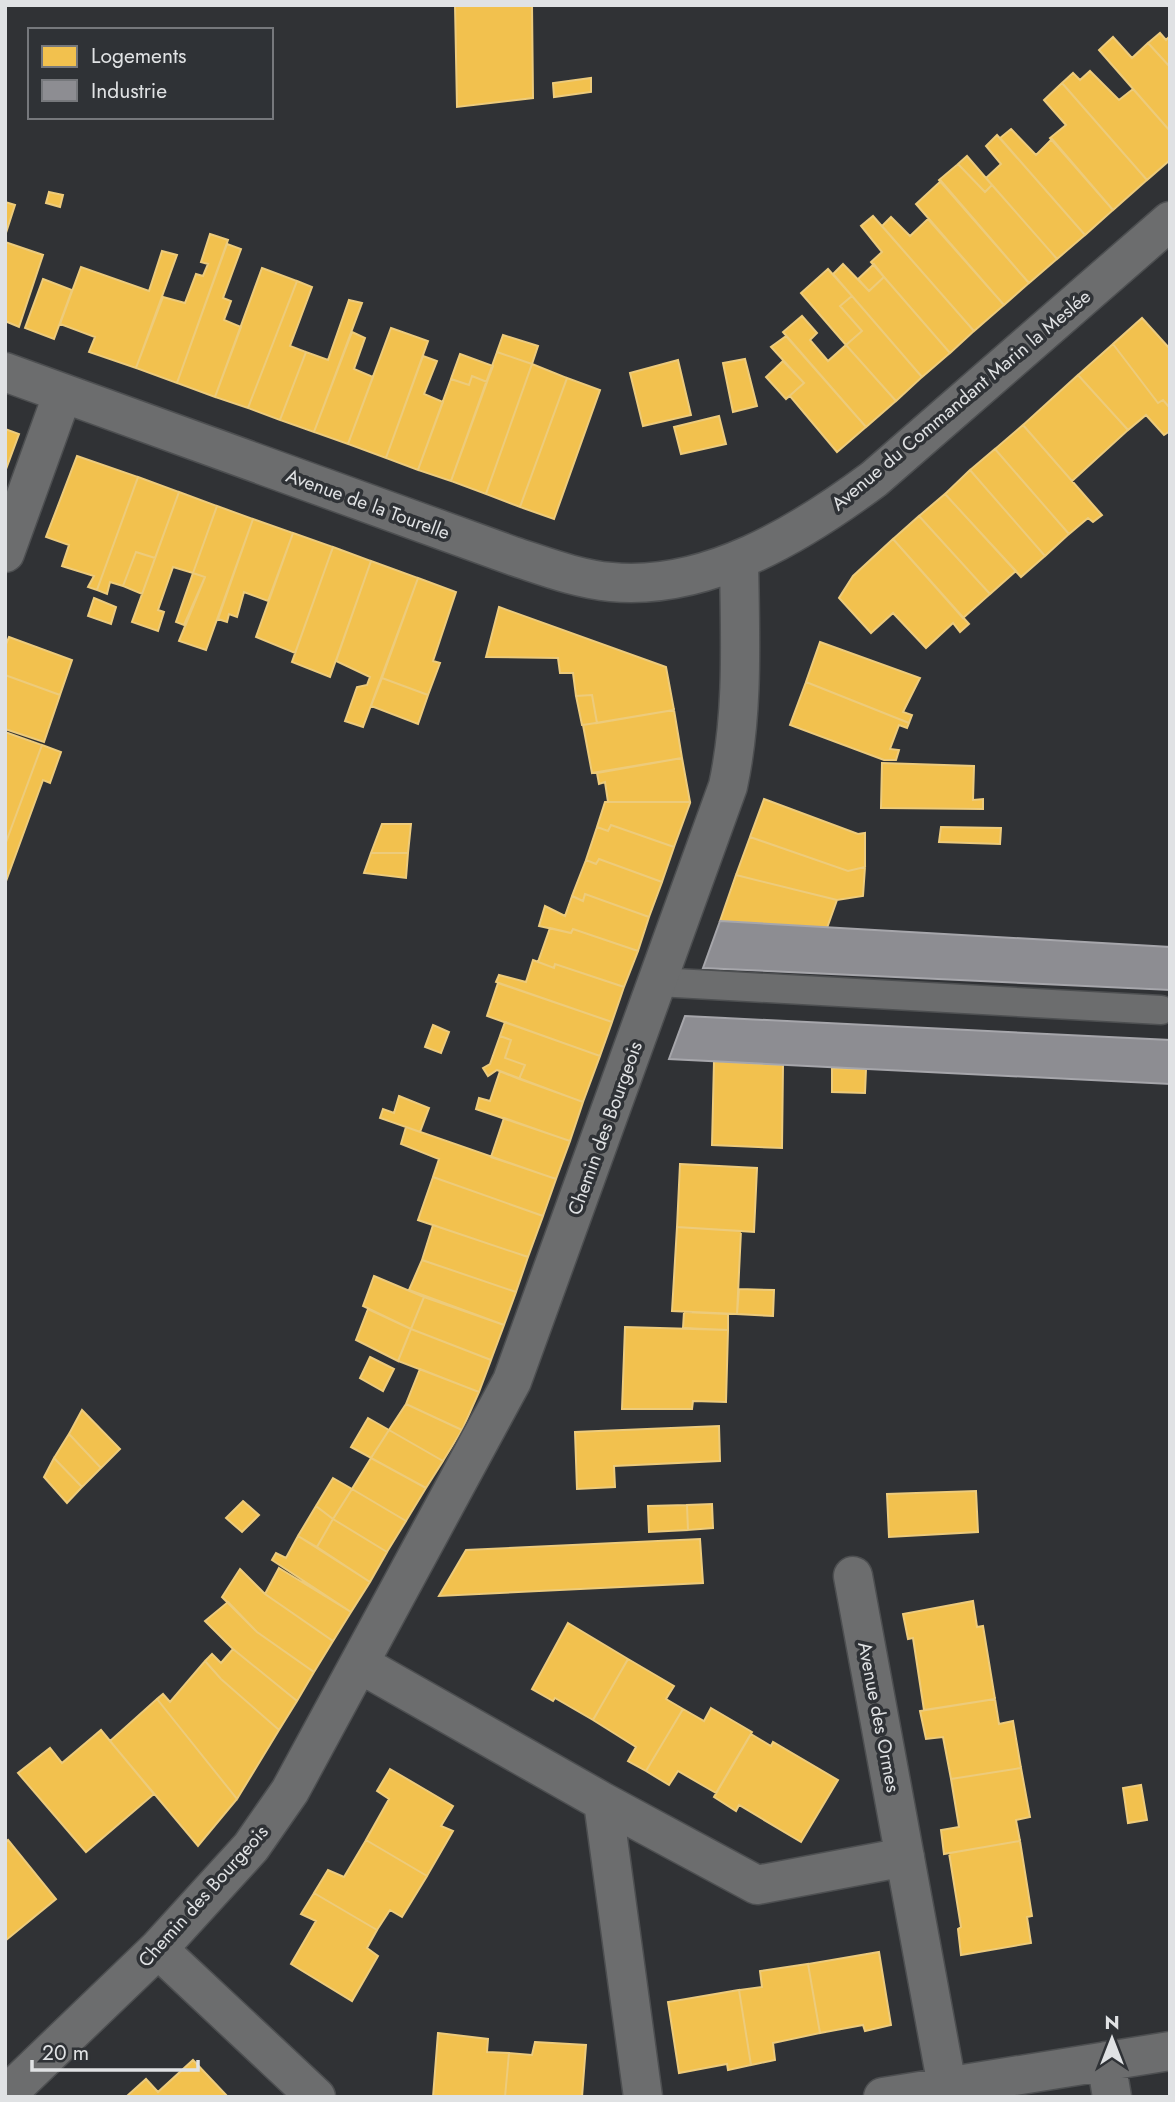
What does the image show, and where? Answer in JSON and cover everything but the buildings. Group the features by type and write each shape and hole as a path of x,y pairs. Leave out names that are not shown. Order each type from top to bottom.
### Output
{"street":[{"name":"Avenue du Commandant Marin la Meslée","path":"739,560 809,525 874,479 1170,221"},
{"name":"Avenue de la Tourelle","path":"5,372 500,551 589,579 612,583 645,582 739,560"},
{"path":"5,553 63,393"},
{"name":"Chemin des Bourgeois","path":"5,2095 158,1949 251,1847 270,1821 290,1791 360,1664 512,1381 710,842 735,756 741,685 739,560"},
{"name":"Avenue des Ormes","path":"853,1576 947,2086"},
{"path":"360,1664 603,1802 757,1885 905,1857"},
{"path":"603,1802 643,2097"},
{"path":"158,1949 316,2097"},
{"path":"883,2097 947,2086 1109,2079 1170,2051"}],"lane":[{"path":"658,982 1161,1010"}]}
